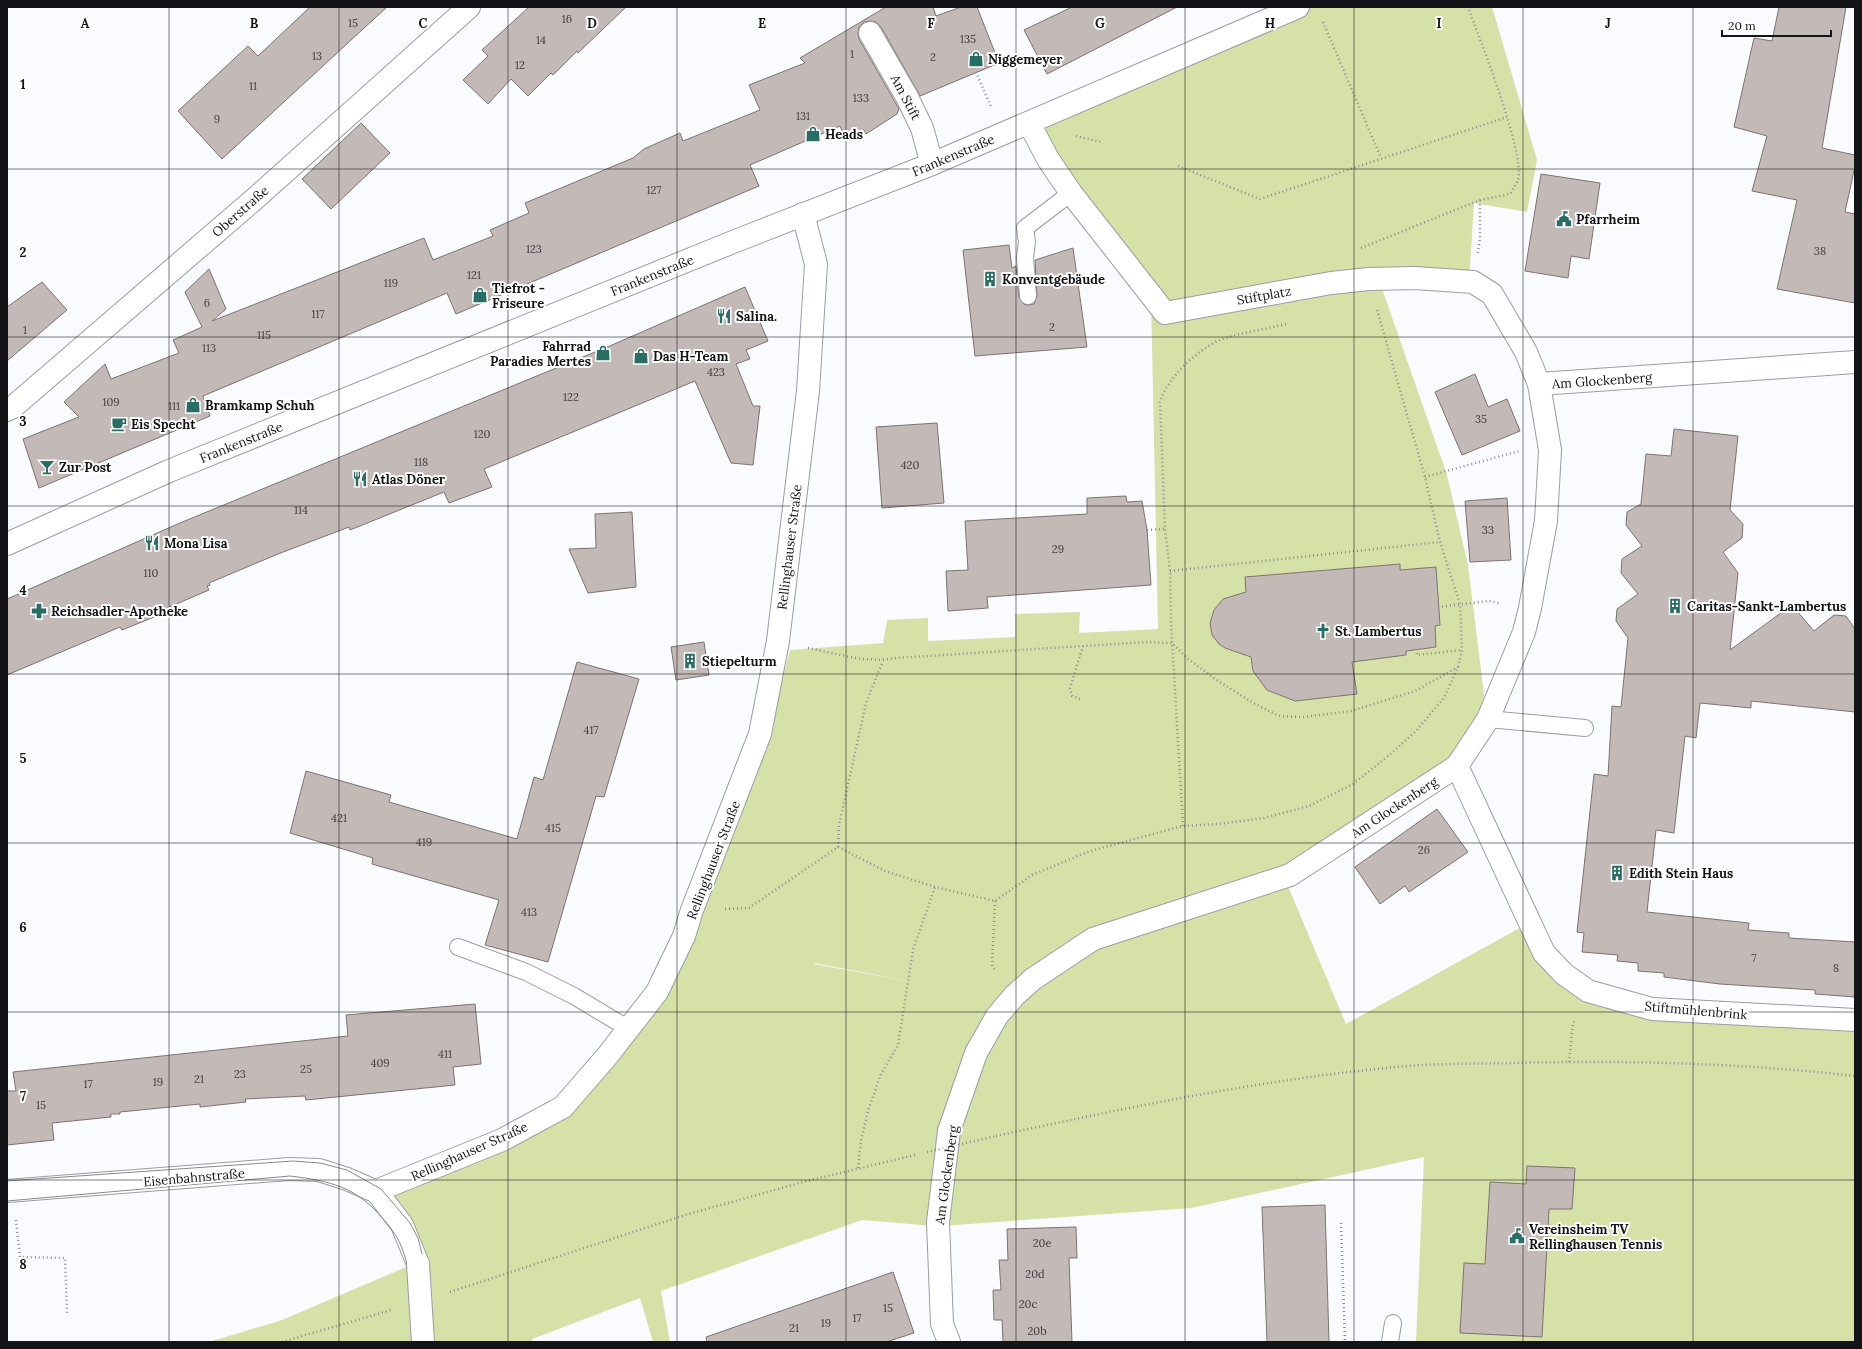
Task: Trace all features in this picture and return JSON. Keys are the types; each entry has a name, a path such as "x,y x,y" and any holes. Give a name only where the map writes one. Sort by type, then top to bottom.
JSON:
{"street":[{"name":"Oberstraße","path":"7,410 13,407 258,196 469,7"},
{"name":"Frankenstraße","path":"7,544 170,471 803,214 932,164 1298,7"},
{"name":"Am Stift","path":"870,33 907,97 922,128 932,164"},
{"name":"Stiftplatz","path":"1029,123 1048,159 1071,193 1164,313 1368,279 1415,278 1473,282 1492,294 1526,352 1539,384"},
{"name":"Rellinghauser Straße","path":"377,1192 381,1189 502,1140 563,1107 629,1029 658,992 684,936 692,910 760,734 778,641 808,391 816,264 803,214"},
{"name":"Am Glockenberg","path":"949,1342 942,1324 938,1222 949,1131 976,1053 997,1016 1033,979 1092,939 1290,875 1457,766 1488,719 1524,632 1530,608 1546,521 1550,450 1539,384 1855,362"},
{"name":"Stiftmühlenbrink","path":"1457,766 1544,953 1564,974 1588,991 1652,1009 1855,1020"},
{"name":"Eisenbahnstraße","path":"9,1190 289,1169 320,1170 347,1179 377,1192"},
{"path":"377,1192 402,1225 418,1264 423,1342"}],"lane":[{"path":"1028,296 1025,258 1027,242 1025,228 1071,193"},
{"path":"1488,719 1584,728"},
{"path":"458,947 526,972 574,996 629,1029"},
{"path":"1390,1342 1393,1323"}],"path":[{"path":"1360,248 1480,200 1510,194 1518,179 1518,160 1507,117 1468,7"},
{"path":"1323,21 1381,158"},
{"path":"976,72 979,82"},
{"path":"1178,166 1260,199 1507,117"},
{"path":"1480,200 1480,238"},
{"path":"838,847 886,870 935,886 995,901 1032,875 1090,851 1183,826 1219,824 1264,818 1309,806 1353,784 1416,731 1444,698 1458,667 1462,650 1460,604 1440,542 1425,477 1368,279"},
{"path":"1183,826 1172,643 1170,571 1165,529 1160,402 1163,392 1177,374 1198,354 1221,339 1290,324"},
{"path":"1425,477 1516,452 1550,450"},
{"path":"1147,530 1165,529"},
{"path":"1170,571 1440,542"},
{"path":"1438,607 1489,601"},
{"path":"821,650 868,660 883,661 895,658 1146,642 1172,643 1187,658 1215,679 1255,704 1279,716 1303,717 1351,711 1415,690 1458,667"},
{"path":"1080,699 1072,696 1070,688 1083,646"},
{"path":"1416,649 1417,655 1462,650"},
{"path":"838,847 839,826 866,703 883,661"},
{"path":"692,910 749,908 838,847"},
{"path":"858,1168 861,1141 868,1111 880,1074 898,1045 912,950 935,886"},
{"path":"992,966 995,901"},
{"path":"1569,1062 1573,1024 1588,991"},
{"path":"443,1294 685,1215 858,1168 996,1136 1171,1099 1293,1079 1388,1067 1569,1062 1709,1064 1791,1068 1855,1076"},
{"path":"9,1190 20,1257 65,1258 68,1313"},
{"path":"1341,1223 1345,1342"},
{"path":"282,1342 397,1308"}],"green space":[{"path":"1303,7 1492,7 1537,160 1527,212 1474,203 1469,282 1415,277 1164,313 1031,123"},
{"path":"1379,280 1447,475 1468,565 1487,719 1456,765 1289,874 1092,937 1030,977 973,1052 933,1226 862,1220 661,1291 670,1342 653,1342 640,1298 532,1339 532,1342 209,1342 282,1320 413,1264 378,1201 504,1146 616,1062 766,744 790,650 883,643 887,620 928,618 928,641 1015,637 1015,614 1080,612 1079,633 1158,629 1151,297 1164,315","holes":["814,963 929,985 814,964"]},
{"path":"1285,879 1346,1024 1525,925 1581,991 1855,1022 1855,1342 1416,1342 1424,1157 1191,1208 941,1226 952,1131 1003,1010 1094,940"}],"building":[{"path":"310,7 387,7 222,159 178,111 248,46 258,56"},
{"path":"529,7 626,7 578,53 577,51 553,75 551,73 528,96 511,79 488,104 463,80 488,56 482,50"},
{"path":"886,7 933,7 936,16 961,7 977,7 999,63 920,96 881,27 876,22 864,22 859,27 859,39 899,109 897,114 866,134 864,130 851,137 850,135 845,137 840,126 750,165 759,186 456,314 447,293 203,396 210,416 39,488 23,439 79,417 64,402 105,364 111,379 179,353 173,340 202,327 185,292 209,269 226,309 212,321 424,238 433,260 493,236 490,230 529,213 525,203 633,158 644,149 680,133 683,141 760,110 749,85 805,63 800,58"},
{"path":"1072,7 1177,7 1047,74 1024,30"},
{"path":"1779,7 1846,7 1822,148 1855,155 1855,166 1845,212 1855,214 1855,303 1777,289 1797,200 1752,191 1767,136 1734,127 1754,38 1772,41"},
{"path":"361,123 390,153 331,209 302,179"},
{"name":"Pfarrheim","path":"1541,174 1600,183 1589,259 1571,256 1568,278 1525,271"},
{"path":"1009,245 1012,268 1016,266 1019,297 1024,304 1028,305 1034,304 1037,296 1035,260 1073,248 1087,347 975,356 963,250"},
{"path":"42,282 67,310 7,361 7,307"},
{"path":"745,287 768,341 746,350 750,359 736,364 753,406 760,406 753,465 731,463 695,381 484,469 492,487 449,503 444,492 350,530 349,527 278,554 209,583 210,585 207,586 209,590 158,612 159,615 122,630 120,627 7,675 7,599 180,523 612,345"},
{"path":"1475,374 1488,407 1507,399 1520,431 1462,455 1435,392"},
{"path":"937,423 944,503 882,508 876,427"},
{"path":"1674,429 1738,436 1730,510 1743,524 1742,538 1723,552 1738,573 1730,650 1785,610 1797,611 1814,631 1834,615 1846,616 1855,629 1855,712 1751,701 1751,708 1700,703 1696,738 1685,736 1674,833 1656,830 1647,912 1749,923 1748,930 1789,933 1789,938 1855,942 1855,997 1815,994 1815,990 1720,984 1664,977 1664,973 1638,971 1638,963 1617,961 1618,955 1582,952 1584,933 1577,932 1594,774 1608,776 1612,706 1621,707 1628,638 1616,621 1617,609 1638,594 1621,573 1622,559 1642,546 1626,525 1627,512 1641,504 1646,454 1671,456"},
{"path":"1126,496 1127,502 1142,501 1147,530 1151,585 987,597 988,608 948,611 946,571 968,570 965,521 1087,514 1087,498"},
{"path":"1507,498 1511,560 1470,562 1465,501"},
{"path":"632,512 636,587 588,593 569,549 596,548 595,514"},
{"name":"St. Lambertus","path":"1400,564 1400,570 1436,567 1440,625 1435,626 1436,647 1406,651 1406,655 1352,662 1357,694 1295,701 1267,690 1253,671 1251,657 1225,648 1219,644 1212,635 1210,623 1214,610 1223,599 1246,592 1245,577"},
{"name":"Stiepelturm","path":"704,642 709,675 676,680 671,647"},
{"path":"577,662 639,679 604,797 596,796 548,962 485,945 499,900 372,864 373,858 290,833 306,771 391,795 389,802 517,839 534,777 543,780"},
{"path":"1437,809 1468,852 1409,892 1405,886 1380,904 1355,867"},
{"path":"475,1004 481,1064 453,1067 455,1085 306,1100 305,1096 245,1099 246,1102 200,1107 200,1104 120,1112 120,1114 111,1114 111,1117 52,1123 54,1140 7,1145 7,1091 16,1091 13,1072 348,1036 346,1015"},
{"path":"1527,1166 1575,1168 1572,1209 1549,1209 1542,1337 1460,1333 1464,1263 1485,1264 1490,1182 1526,1184"},
{"path":"1325,1205 1329,1342 1267,1342 1262,1207"},
{"path":"1076,1227 1077,1258 1069,1258 1072,1342 1003,1342 1002,1320 994,1320 993,1290 1001,1290 999,1260 1008,1260 1007,1229"},
{"path":"893,1272 914,1333 886,1342 707,1342 706,1337"}],"tram line":[{"path":"7,1181 293,1161 320,1163 347,1170 381,1189 410,1223 418,1238 424,1262 429,1342"},
{"path":"7,1201 290,1176 331,1183 364,1200 387,1223 395,1234 403,1251 408,1271 411,1295 413,1342"}],"place":[{"name":"Niggemeyer","path":"976,59"},
{"name":"Heads","path":"813,134"},
{"name":"Pfarrheim","path":"1564,219"},
{"name":"Konventgebäude","path":"990,279"},
{"name":"Tiefrot - Friseure","path":"480,295"},
{"name":"Salina.","path":"724,316"},
{"name":"Fahrrad Paradies Mertes","path":"603,353"},
{"name":"Das H-Team","path":"641,356"},
{"name":"Bramkamp Schuh","path":"193,405"},
{"name":"Eis Specht","path":"119,424"},
{"name":"Zur Post","path":"47,467"},
{"name":"Atlas Döner","path":"360,479"},
{"name":"Mona Lisa","path":"152,543"},
{"name":"Caritas-Sankt-Lambertus","path":"1675,606"},
{"name":"Reichsadler-Apotheke","path":"39,611"},
{"name":"St. Lambertus","path":"1323,631"},
{"name":"Stiepelturm","path":"690,661"},
{"name":"Edith Stein Haus","path":"1617,873"},
{"name":"Vereinsheim TV Rellinghausen Tennis","path":"1517,1236"}]}
